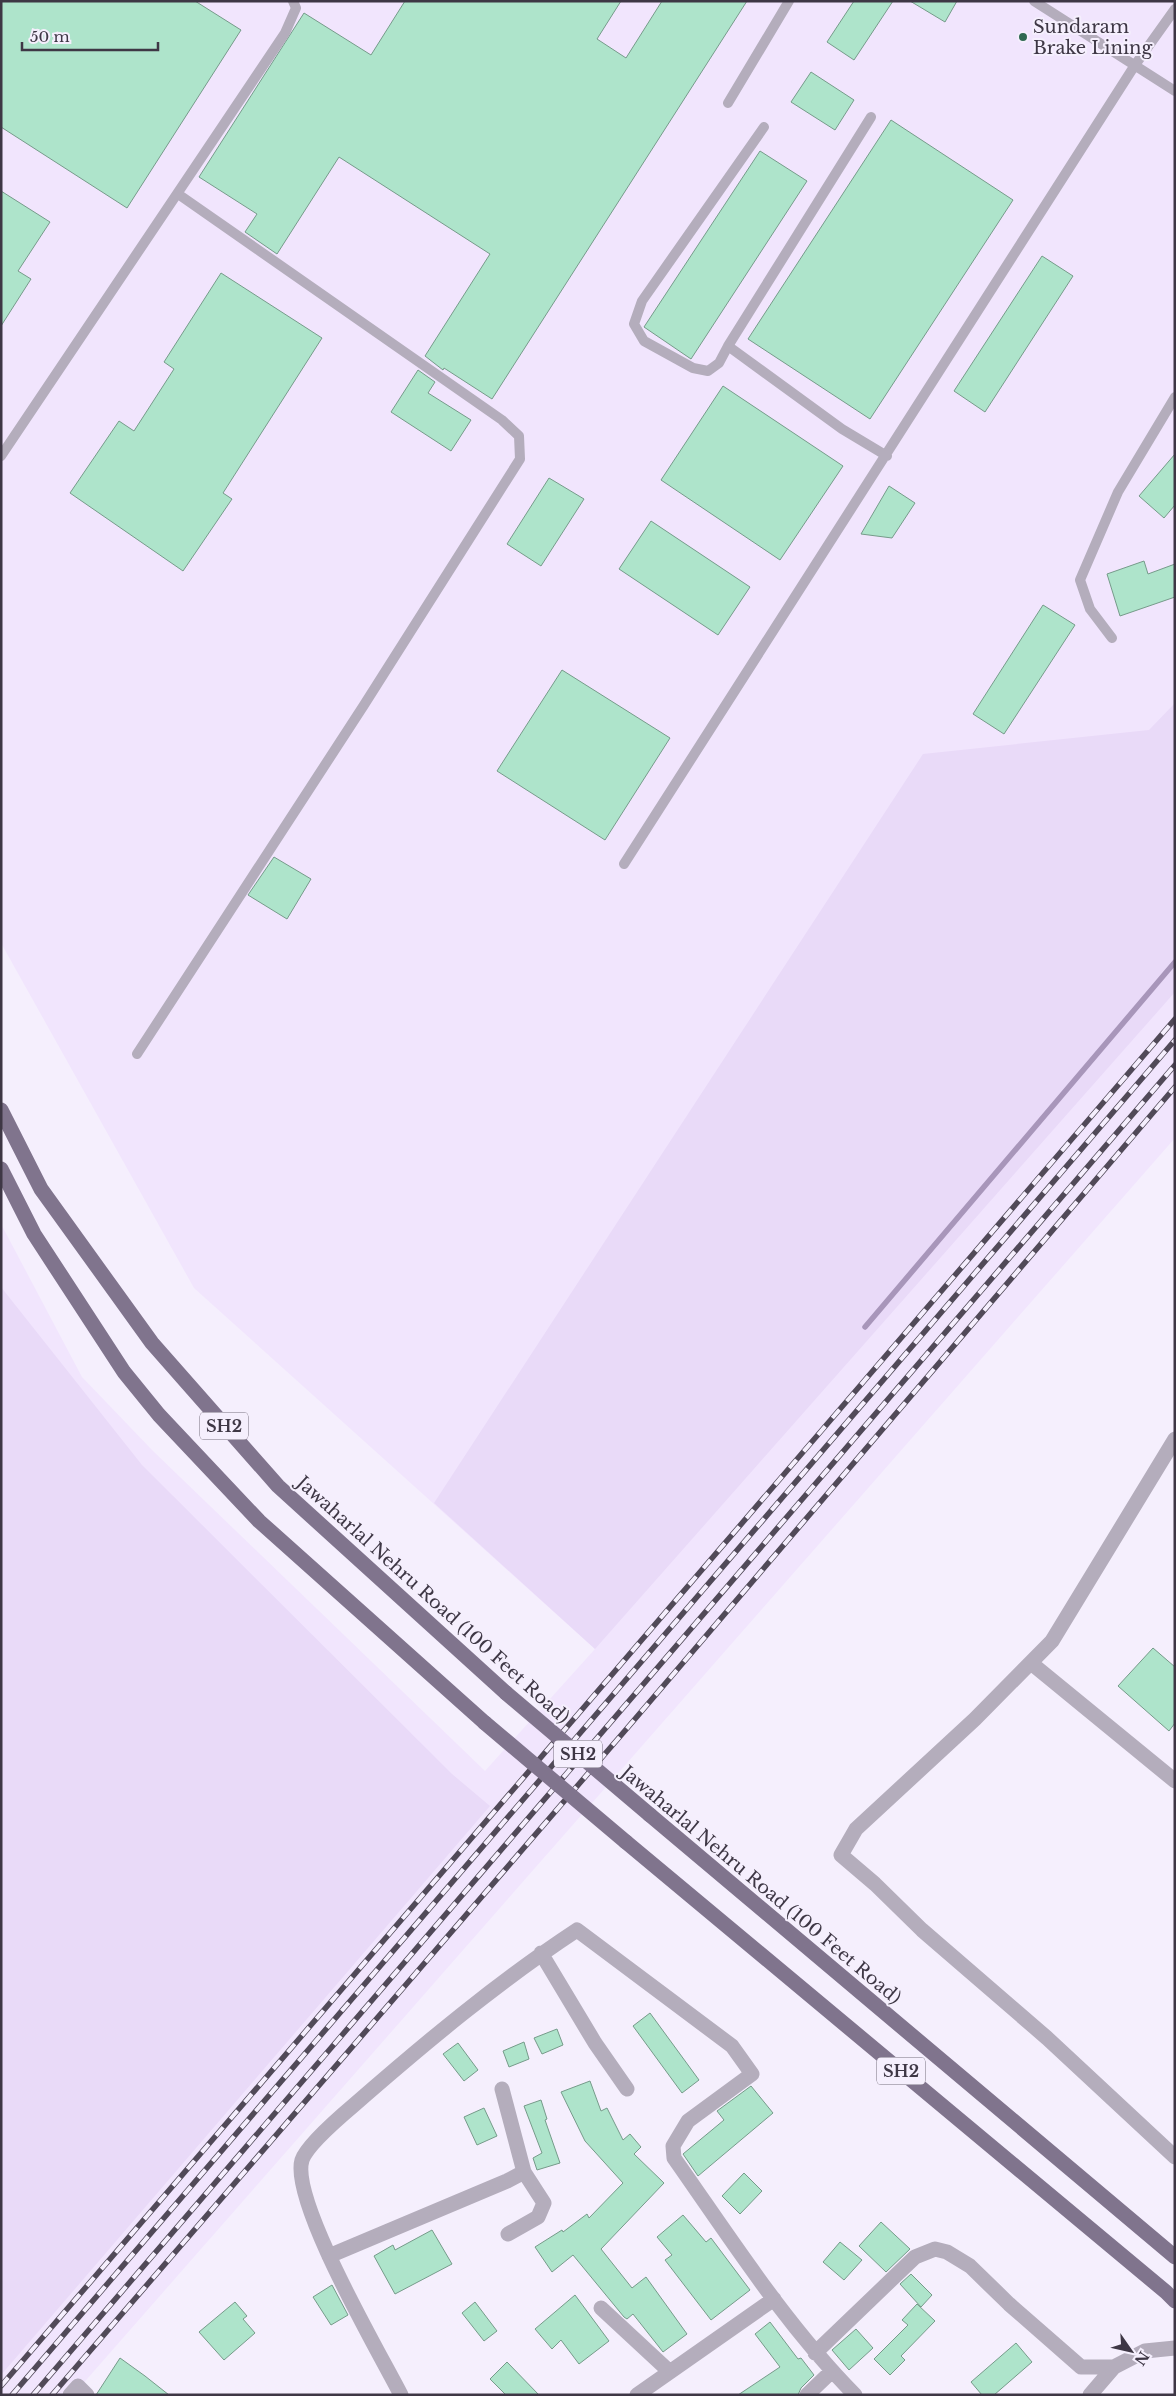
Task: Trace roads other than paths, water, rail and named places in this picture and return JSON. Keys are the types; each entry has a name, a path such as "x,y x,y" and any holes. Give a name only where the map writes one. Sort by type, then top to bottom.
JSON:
{"main road":[{"name":"Jawaharlal Nehru Road (100 Feet Road)","path":"1,1110 41,1189 152,1343 278,1486 506,1693 1175,2257"},
{"name":"SH2","path":"1,1169 34,1234 124,1372 159,1415 259,1521 485,1723 1175,2301"}],"street":[{"path":"1175,1439 1052,1641 975,1719 856,1829 841,1855 875,1884 922,1930 1047,2038 1175,2157"},
{"path":"1031,1663 1175,1780"},
{"path":"400,2395 328,2256 302,2186 302,2160 312,2145 334,2123 402,2063 541,1953 577,1930 732,2046 752,2074 688,2121 673,2146 674,2158 774,2299 815,2352 855,2395"},
{"path":"541,1953 595,2043 627,2089"},
{"path":"502,2089 524,2172 544,2203 538,2217 508,2234"},
{"path":"328,2256 507,2181 524,2172"},
{"path":"815,2352 915,2257 935,2249 947,2252 970,2266 1009,2304 1081,2367 1114,2367"},
{"path":"637,2395 774,2299"},
{"path":"601,2308 670,2372"},
{"path":"1090,2395 1114,2367 1145,2351 1175,2348"},
{"path":"807,2395 832,2371"}],"lane":[{"path":"1,456 285,34 296,8 293,1"},
{"path":"728,103 789,1"},
{"path":"1034,1 1175,91"},
{"path":"624,864 1135,65 1175,9"},
{"path":"764,127 642,300 634,324 644,340 693,368 708,371 719,362 871,117"},
{"path":"137,1054 520,459 519,436 502,420 178,194"},
{"path":"728,346 842,429 886,456"},
{"path":"1112,638 1090,609 1080,580 1118,492 1175,397"}],"waterway":[{"path":"865,1327 1175,962"}],"railway":[{"path":"1,2386 1175,1019"},
{"path":"12,2395 1175,1040"},
{"path":"33,2395 1175,1065"},
{"path":"52,2395 629,1726 1175,1087"}],"place":[{"name":"Sundaram Brake Lining","path":"1023,37"}]}
